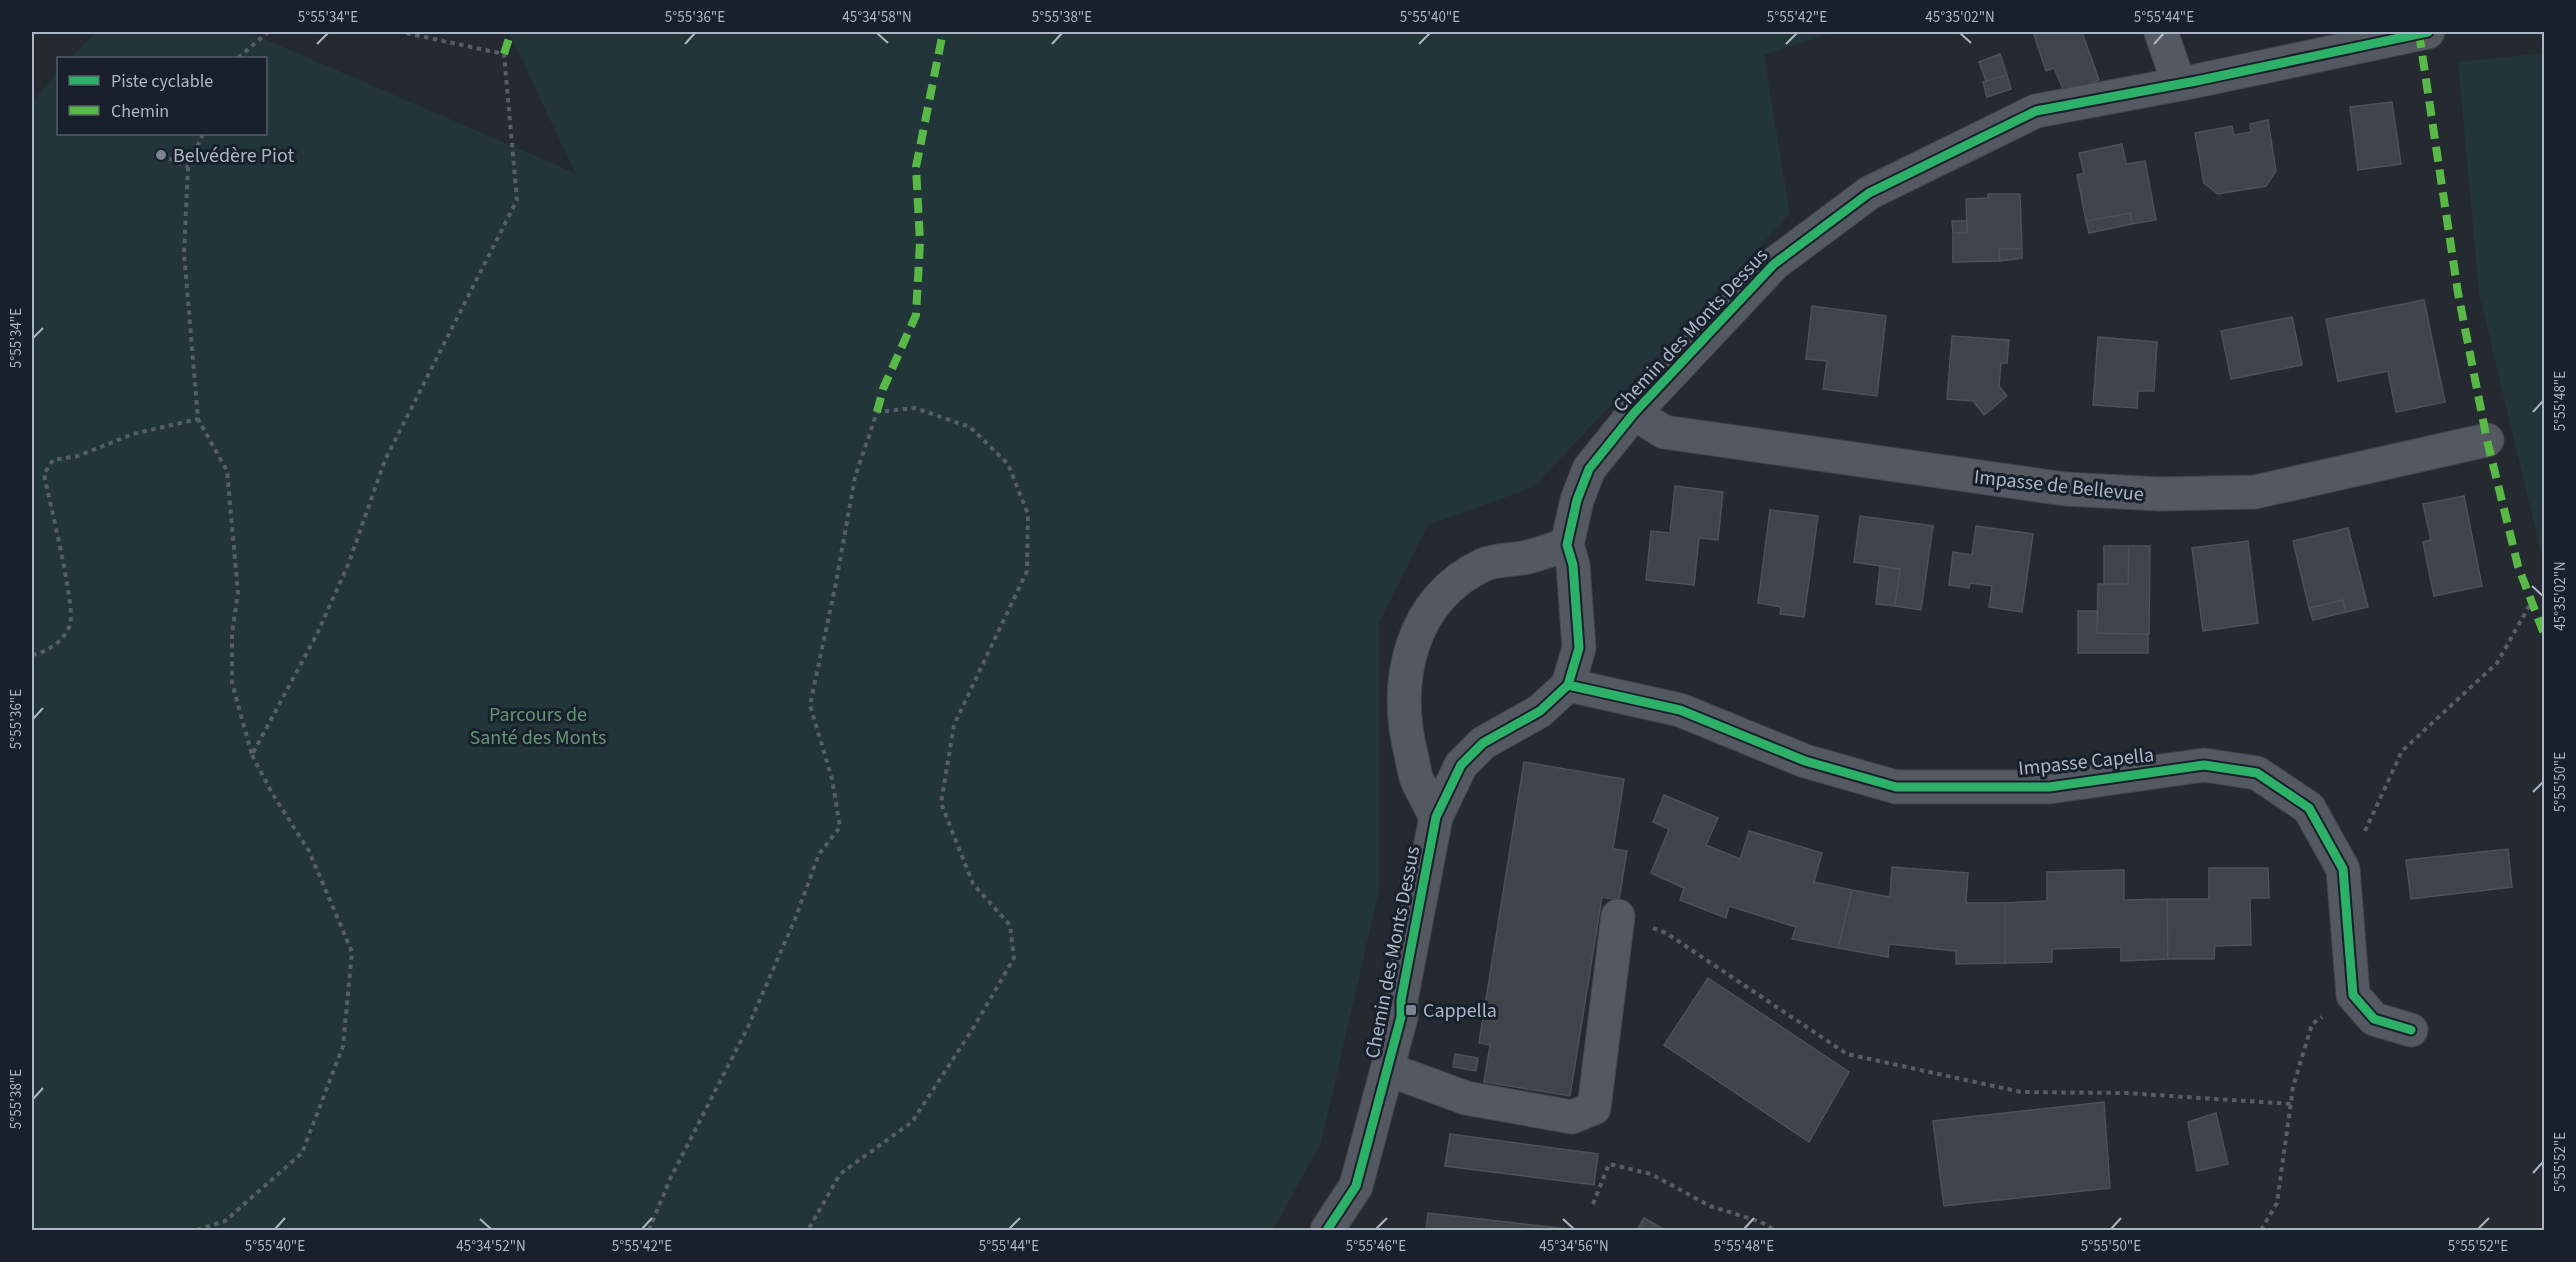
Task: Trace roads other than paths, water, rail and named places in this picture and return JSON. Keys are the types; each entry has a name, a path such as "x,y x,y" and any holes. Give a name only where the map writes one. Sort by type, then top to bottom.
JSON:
{"street":[{"path":"2161,32 2187,83"},
{"name":"Chemin des Monts Dessus","path":"1567,545 1577,500 1589,469 1634,413 1774,264 1869,193 2036,111 2187,83 2428,32"},
{"name":"Impasse de Bellevue","path":"1634,413 1664,432 2065,489 2159,494 2255,492 2487,440"},
{"path":"1436,817 1417,779 1404,726 1404,690 1408,658 1418,633 1436,602 1457,580 1485,564 1525,557 1567,545 1573,565 1579,648 1568,685"},
{"name":"Chemin des Monts Dessus","path":"1327,1230 1356,1186 1401,1017 1401,1000 1436,817 1461,765 1483,743 1540,711 1568,685"},
{"name":"Impasse Capella","path":"1568,685 1680,710 1805,761 1896,787 2049,787 2204,765 2257,773 2309,808 2343,869 2353,995 2374,1019 2411,1030"},
{"path":"1387,1069 1478,1100 1572,1117 1594,1108 1618,916"}],"place":[{"name":"Belvédère Piot","path":"161,155"},
{"name":"Cappella","path":"1411,1010"}],"park label":[{"name":"Parcours de Santé des Monts","path":"538,726"}]}
